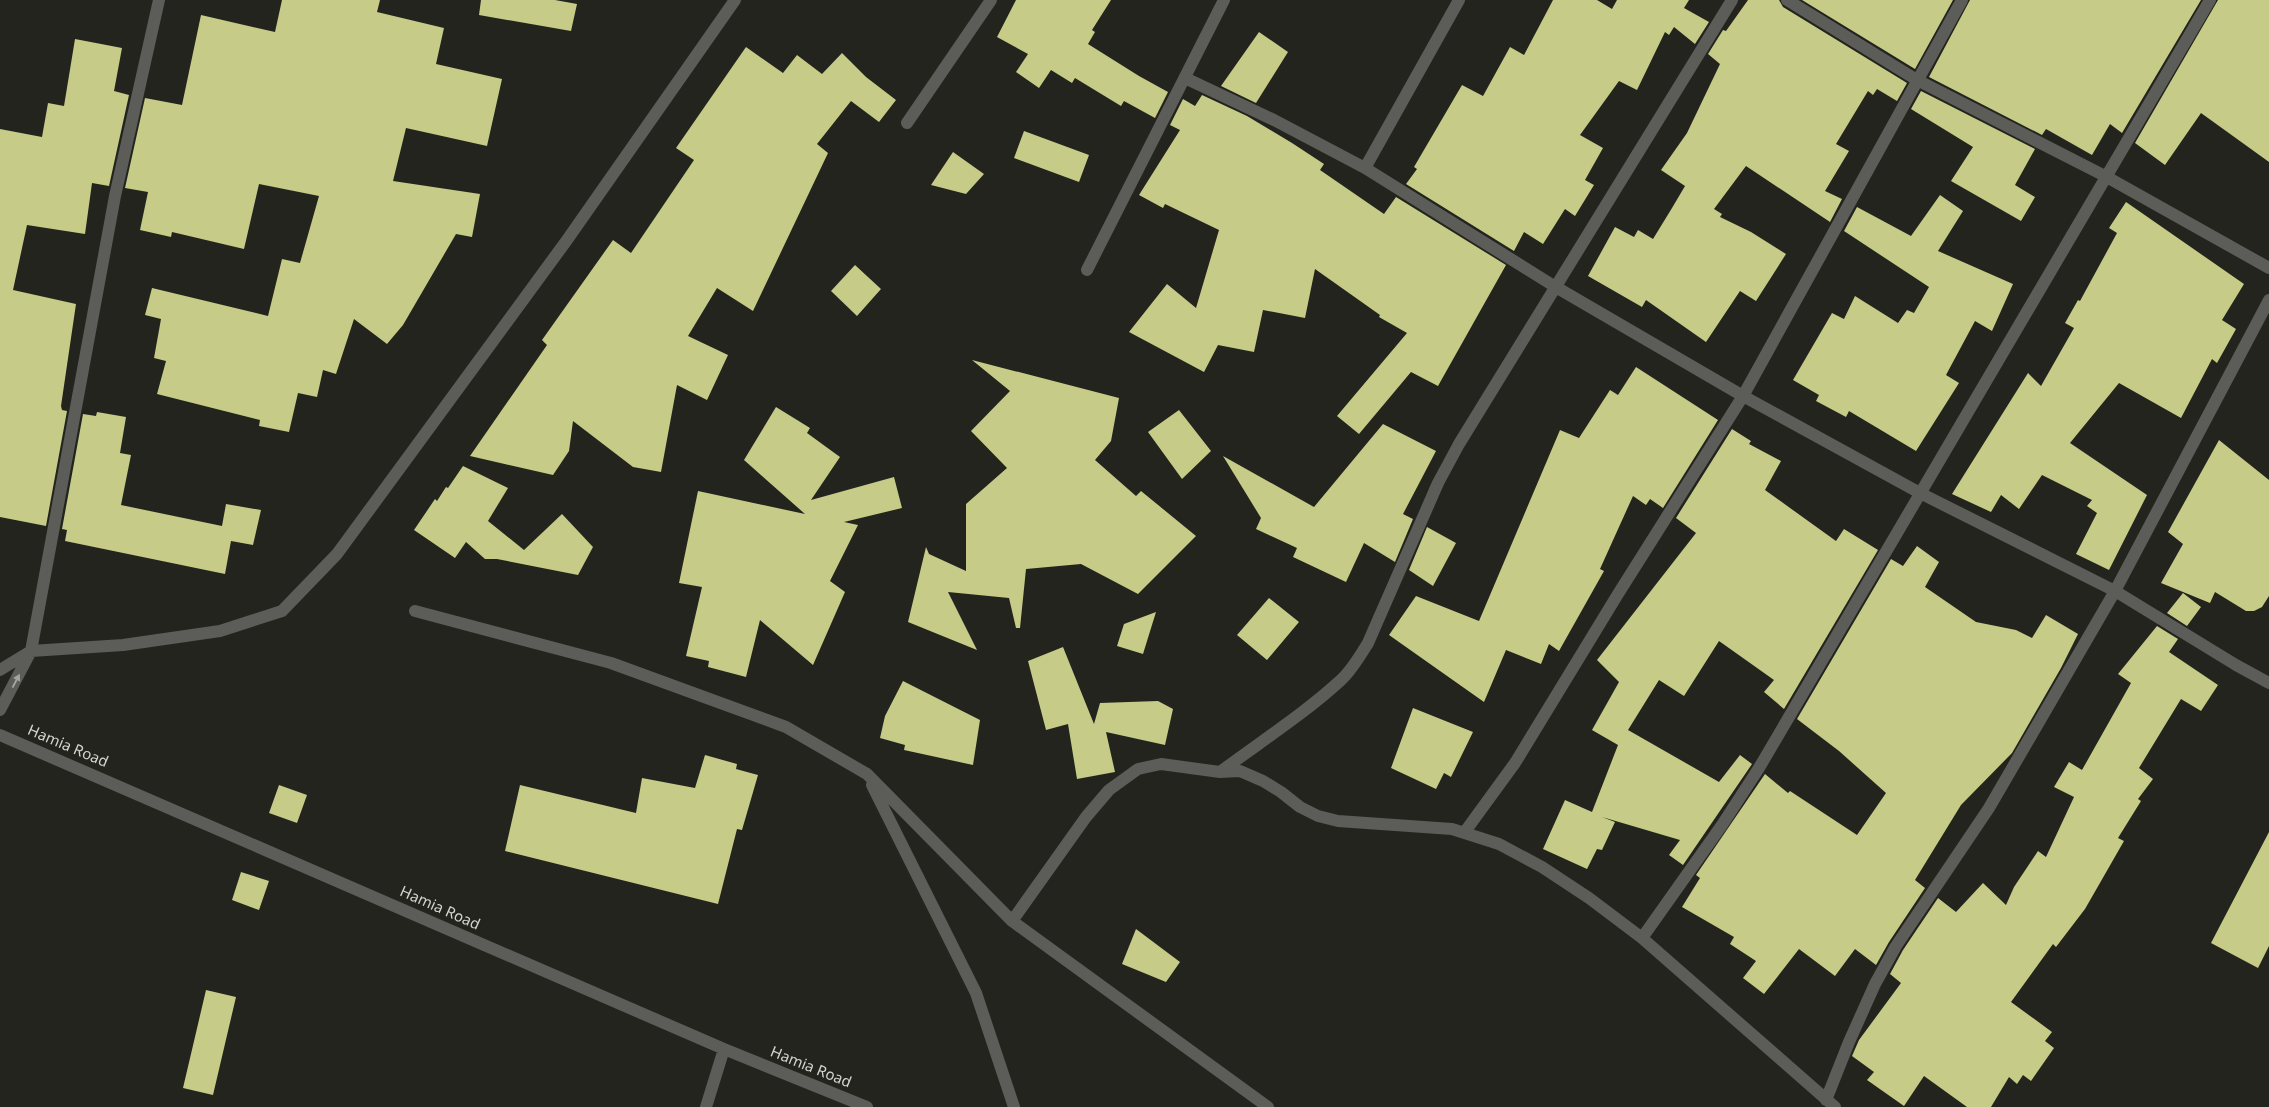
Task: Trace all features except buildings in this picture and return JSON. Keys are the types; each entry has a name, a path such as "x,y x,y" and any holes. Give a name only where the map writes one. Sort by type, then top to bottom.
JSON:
{"street":[{"path":"0,710 31,651 115,196 159,0"},
{"path":"0,670 31,651 123,645 220,631 282,611 338,554 567,240 735,0"},
{"path":"907,124 991,0"},
{"path":"1087,270 1224,0"},
{"path":"1365,168 1459,0"},
{"path":"1220,772 1315,701 1341,680 1354,666 1368,643 1438,483 1459,444 1554,286 1732,0"},
{"path":"1787,0 1916,80 2105,176 2269,268"},
{"path":"1464,833 1515,763 1742,396 1962,0"},
{"path":"1642,938 1754,775 2210,0"},
{"path":"1186,78 1274,120 1365,168 1554,286 1742,396 1920,493 2115,591 2269,683"},
{"path":"1012,921 1092,810 1109,790 1138,769 1161,764 1220,772 1240,771 1254,776 1281,792 1300,807 1318,816 1338,821 1452,829 1499,844 1542,867 1589,898 1642,938 1831,1103 1849,1042 1875,984 1896,946 1989,808 2115,591 2269,300"},
{"path":"414,612 629,670 786,726 867,774 1012,921 1268,1107"},
{"name":"Hamia Road","path":"0,735 724,1050 868,1107"},
{"path":"867,774 976,994 1014,1107"},
{"path":"706,1107 724,1050"}]}
